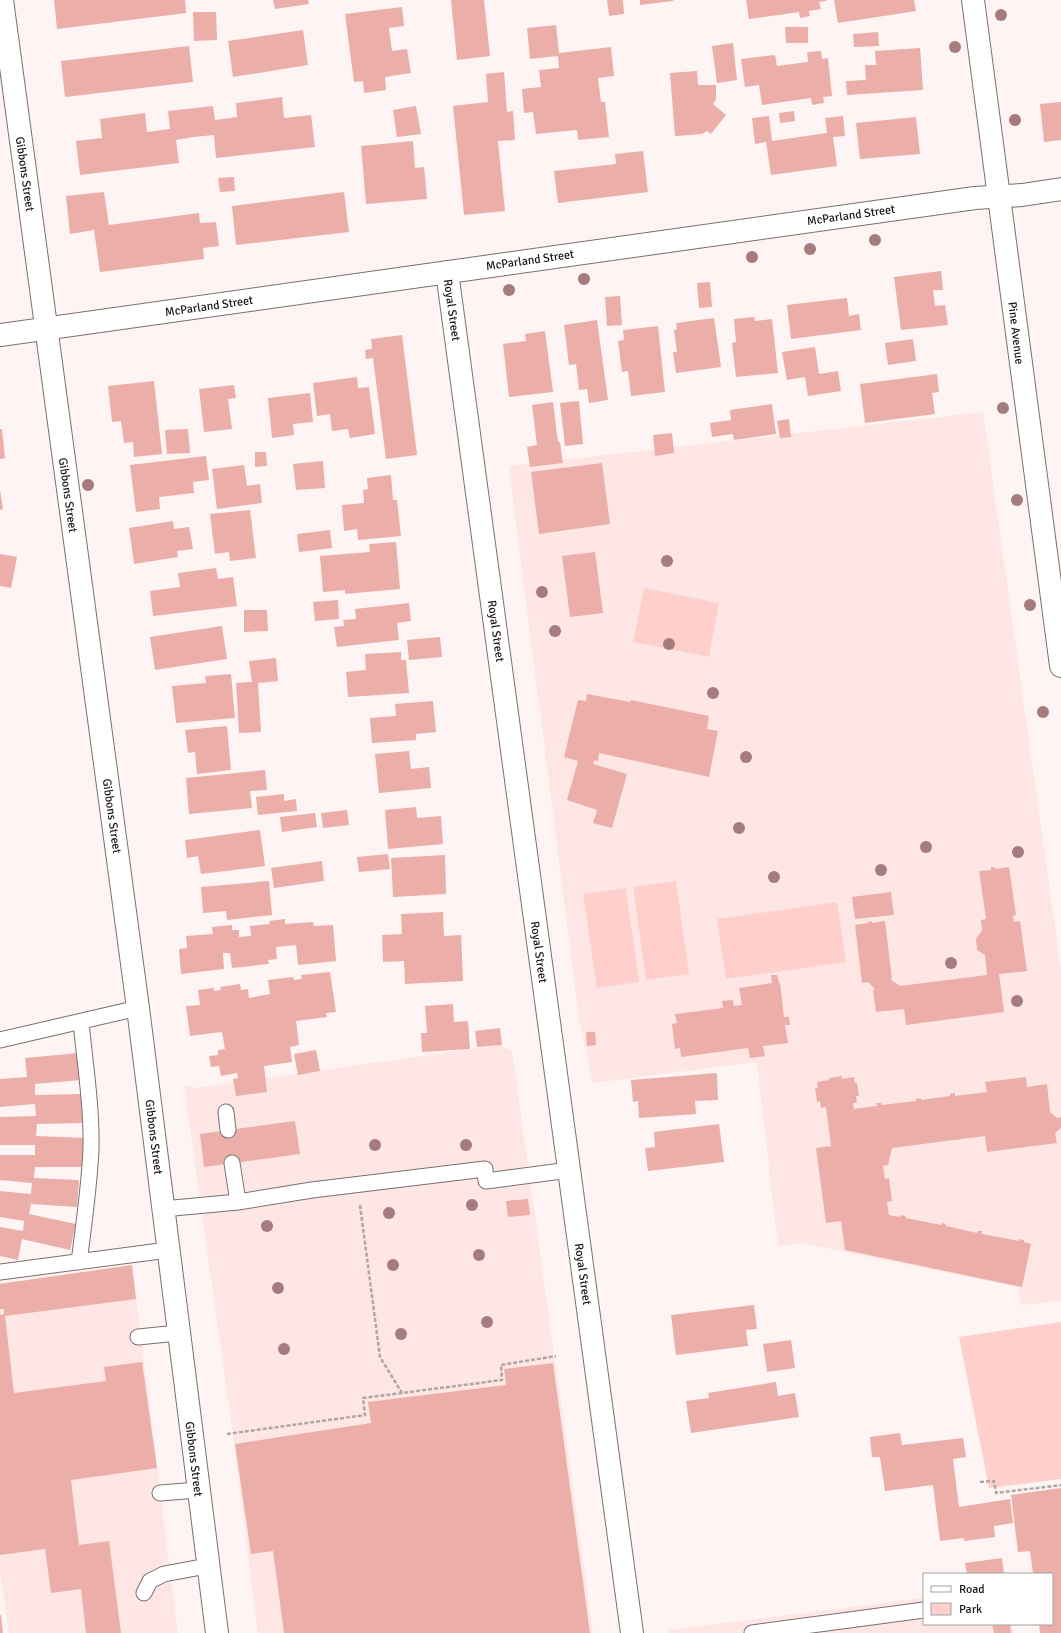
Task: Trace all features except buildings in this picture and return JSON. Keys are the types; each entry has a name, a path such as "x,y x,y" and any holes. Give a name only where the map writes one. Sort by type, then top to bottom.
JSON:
{"street":[{"name":"Gibbons Street","path":"2,0 138,1008 217,1633"},
{"name":"Pine Avenue","path":"972,0 1061,666"},
{"name":"McParland Street","path":"0,335 970,198 1022,195 1061,190"},
{"name":"Royal Street","path":"447,272 632,1633"}],"lane":[{"path":"0,1040 138,1008"},
{"path":"79,1262 88,1195 91,1149 90,1117 81,1022"},
{"path":"226,1112 228,1130"},
{"path":"232,1163 238,1202"},
{"path":"163,1209 238,1202 485,1169 486,1181 569,1170"},
{"path":"0,1272 168,1250"},
{"path":"138,1337 178,1333"},
{"path":"160,1493 198,1490"},
{"path":"144,1592 150,1582 164,1574 208,1566"},
{"path":"752,1633 923,1610"}],"path":[{"path":"358,1185 380,1357 402,1393"},
{"path":"227,1434 365,1415 363,1398 502,1380 500,1365 556,1356"},
{"path":"980,1482 994,1481 996,1493 1061,1485"}],"shaded area":[{"path":"983,412 1061,969 1061,1301 1021,1305 1018,1287 801,1243 778,1246 757,1062 593,1083 579,1021 509,466"},
{"path":"501,1045 512,1051 593,1633 258,1633 232,1428 184,1085 196,1088"},
{"path":"132,1265 178,1633 9,1633 0,1570 0,1283"},
{"path":"923,1598 923,1625 1012,1625 1014,1633 669,1633 669,1630"}],"green space":[{"path":"644,588 719,603 709,657 633,642"},
{"path":"676,881 689,974 646,980 633,887"},
{"path":"626,888 639,982 597,988 583,894"},
{"path":"837,902 846,962 726,979 717,919"},
{"path":"1061,1322 1061,1479 989,1488 959,1337"}]}
